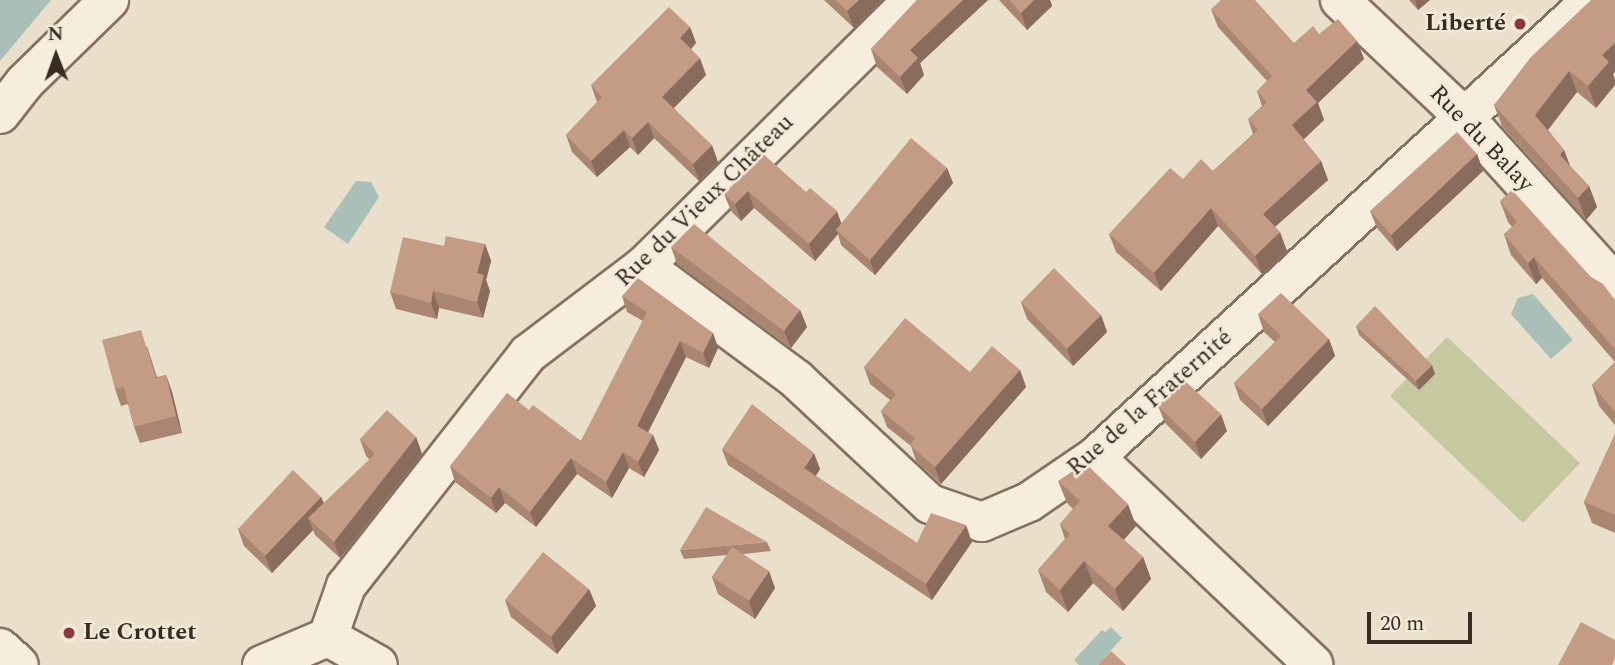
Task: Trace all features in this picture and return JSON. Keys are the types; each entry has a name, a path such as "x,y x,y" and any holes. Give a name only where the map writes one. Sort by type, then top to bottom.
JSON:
{"street":[{"path":"0,114 24,83 109,0"},
{"name":"Rue du Vieux Château","path":"328,637 346,586 528,354 644,266 913,0"},
{"name":"Rue du Balay","path":"1340,0 1465,118 1615,284"},
{"name":"Rue de la Fraternité","path":"644,266 796,379 930,504 982,522 1029,502 1095,457 1592,0"},
{"path":"1095,457 1313,664"},
{"path":"262,665 328,637 378,665"},
{"path":"0,648 19,665"}],"green space":[{"path":"1447,337 1580,463 1523,523 1390,396"}],"water":[{"path":"0,0 51,0 0,61"},
{"path":"356,181 371,182 379,197 348,244 324,227"},
{"path":"1533,294 1573,340 1551,359 1511,314 1518,298"},
{"path":"1111,627 1122,638 1098,665 1079,665 1074,660 1102,630 1105,632"}],"building":[{"path":"836,0 859,0 847,11"},
{"path":"917,0 963,0 910,50 918,58 900,77 871,49"},
{"path":"1009,0 1034,0 1021,13"},
{"path":"1221,0 1255,0 1294,43 1313,26 1319,34 1338,19 1357,41 1306,90 1317,102 1292,125 1321,161 1263,214 1280,232 1255,256 1211,208 1154,273 1109,234 1170,168 1183,179 1201,159 1213,171 1258,130 1248,119 1267,102 1257,91 1272,76 1211,9"},
{"path":"1591,0 1615,0 1615,43 1602,55 1609,62 1588,86 1569,71 1535,115 1564,150 1560,155 1589,186 1578,198 1494,105 1531,57"},
{"path":"669,7 690,27 680,38 700,58 662,97 712,145 693,164 648,122 632,138 624,130 591,161 566,135 602,97 591,85"},
{"path":"1457,132 1477,154 1391,235 1370,211"},
{"path":"911,138 947,168 870,260 836,230"},
{"path":"764,155 806,192 810,188 837,211 809,244 748,191 735,204 724,194"},
{"path":"1512,190 1591,277 1603,284 1615,300 1615,349 1534,257 1528,263 1504,234 1517,222 1500,201"},
{"path":"694,224 800,310 784,331 671,247"},
{"path":"446,236 485,244 477,273 484,275 477,302 433,291 431,303 390,292 403,237 444,246"},
{"path":"1054,268 1101,315 1067,349 1021,302"},
{"path":"638,278 713,333 703,353 680,341 637,426 653,435 638,462 623,452 606,482 571,458 530,512 499,487 491,498 450,466 507,393 529,410 533,405 581,441 647,312 622,296"},
{"path":"1281,293 1329,339 1262,409 1234,383 1281,336 1258,314"},
{"path":"1375,306 1432,365 1416,381 1356,326"},
{"path":"905,318 970,372 992,346 1020,370 935,467 910,445 915,438 881,411 896,394 864,367"},
{"path":"141,330 156,378 166,375 176,416 134,427 124,387 115,389 102,340"},
{"path":"1615,362 1615,412 1592,385"},
{"path":"1185,381 1221,414 1195,442 1158,406"},
{"path":"752,404 814,453 804,468 917,543 931,513 966,525 926,584 722,449"},
{"path":"387,410 416,437 334,542 308,518 375,454 360,439"},
{"path":"1615,434 1615,515 1584,502"},
{"path":"1085,463 1128,504 1108,526 1143,557 1115,589 1084,561 1060,590 1038,570 1070,534 1060,524 1080,501 1058,481"},
{"path":"293,470 321,497 265,556 238,529"},
{"path":"706,507 767,542 680,550"},
{"path":"732,547 769,571 749,601 712,577"},
{"path":"543,552 589,589 551,637 505,600"},
{"path":"1581,622 1615,640 1615,658 1612,665 1558,665"},
{"path":"1111,651 1126,665 1098,665"}],"place":[{"name":"Liberté","path":"1520,24"},
{"name":"Le Crottet","path":"69,633"}]}
